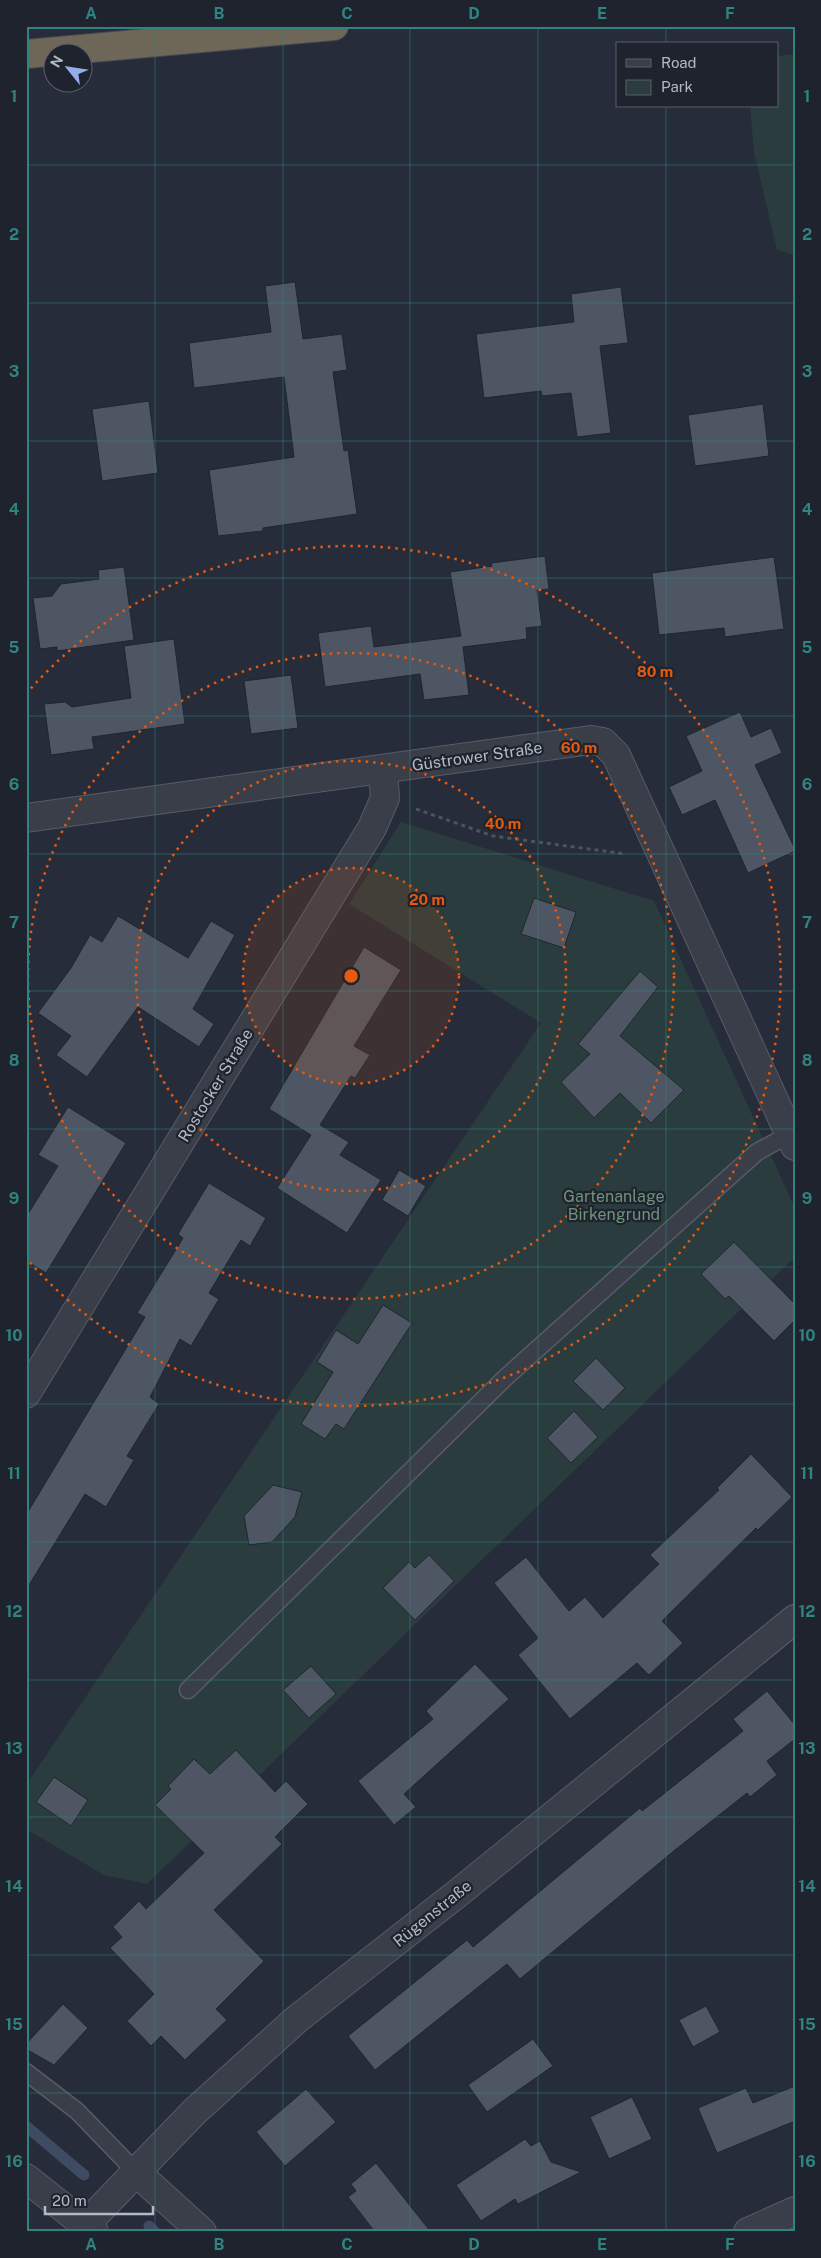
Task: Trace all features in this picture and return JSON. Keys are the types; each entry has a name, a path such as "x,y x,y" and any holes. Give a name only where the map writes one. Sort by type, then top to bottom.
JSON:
{"highway":[{"path":"26,54 334,26"}],"street":[{"name":"Güstrower Straße","path":"26,818 591,740 603,742 616,755 792,1140"},
{"name":"Rostocker Straße","path":"26,1394 372,828 385,798 382,770"},
{"name":"Rügenstraße","path":"90,2228 136,2172 196,2111 297,2019 458,1893 795,1619"},
{"path":"136,2172 202,2232"},
{"path":"26,2178 90,2228"},
{"path":"748,2232 795,2211"}],"lane":[{"path":"188,1690 505,1378 757,1152 792,1140"},
{"path":"26,2072 77,2111 136,2172"}],"path":[{"path":"385,798 493,836 624,855 658,847"}],"green space":[{"path":"795,54 795,255 777,250 754,152 750,108 778,108 778,56"},
{"name":"Gartenanlage Birkengrund","path":"401,822 654,901 795,1208 795,1257 147,1884 104,1875 26,1829 26,1785 541,1023 349,904"}],"building":[{"path":"295,282 303,339 342,334 347,370 333,372 344,451 348,450 357,514 263,528 263,531 218,536 209,470 294,457 284,377 194,388 189,343 271,332 265,286"},
{"path":"621,287 628,343 600,346 611,433 577,437 571,393 542,396 541,391 484,398 476,334 574,322 571,294"},
{"path":"149,401 158,473 102,481 92,409"},
{"path":"763,404 769,456 695,466 688,415"},
{"path":"545,556 549,589 537,590 542,626 526,628 527,639 463,647 469,695 424,700 420,674 325,687 318,633 371,626 374,647 461,636 450,572 492,566 491,563"},
{"path":"774,557 784,629 725,637 724,628 659,635 652,573"},
{"path":"124,567 134,640 57,651 57,647 40,649 33,598 52,596 61,584 99,579 98,570"},
{"path":"174,639 185,724 92,737 94,749 51,755 44,704 65,702 72,707 131,698 124,646"},
{"path":"291,675 298,728 251,734 244,681"},
{"path":"740,712 751,737 771,728 782,753 755,765 795,849 795,851 748,873 715,800 682,815 669,787 702,771 686,736"},
{"path":"534,898 576,912 564,948 521,934"},
{"path":"118,916 188,958 211,921 235,935 193,1009 214,1024 199,1047 138,1007 87,1077 56,1055 71,1036 38,1013 71,968 90,935 102,942"},
{"path":"364,947 401,970 354,1046 370,1055 355,1078 351,1076 320,1125 349,1142 340,1155 381,1180 347,1233 277,1188 311,1135 269,1109"},
{"path":"640,971 658,987 620,1036 684,1090 651,1123 620,1093 594,1118 561,1082 590,1054 578,1044"},
{"path":"68,1107 126,1143 46,1273 26,1261 26,1217 58,1166 38,1155"},
{"path":"399,1170 426,1186 408,1216 382,1200"},
{"path":"209,1183 266,1218 250,1246 241,1240 209,1293 219,1299 191,1346 180,1339 150,1397 159,1404 127,1456 134,1460 106,1507 85,1494 26,1590 26,1515 145,1317 137,1313 183,1238 178,1234"},
{"path":"734,1242 795,1304 795,1320 774,1341 729,1296 725,1299 701,1274"},
{"path":"383,1305 412,1323 344,1429 336,1424 325,1439 301,1424 333,1372 317,1362 336,1330 358,1344"},
{"path":"596,1358 625,1388 603,1410 573,1381"},
{"path":"574,1411 598,1437 571,1463 547,1438"},
{"path":"751,1454 792,1497 758,1530 756,1528 662,1621 683,1643 649,1675 637,1663 570,1719 518,1655 538,1638 494,1583 526,1557 569,1611 585,1597 603,1618 659,1564 650,1555 719,1490 717,1488"},
{"path":"273,1485 302,1492 295,1517 272,1542 249,1545 244,1516"},
{"path":"429,1555 454,1581 415,1620 383,1588 409,1562 415,1568"},
{"path":"475,1664 509,1699 404,1794 416,1807 394,1825 358,1781 433,1719 426,1711"},
{"path":"311,1666 336,1694 309,1718 283,1690"},
{"path":"767,1691 795,1725 795,1739 767,1761 777,1775 750,1797 747,1793 675,1850 520,1979 507,1964 375,2070 348,2036 467,1940 473,1947 640,1808 642,1811 743,1731 733,1719"},
{"path":"236,1750 275,1792 286,1781 308,1804 275,1837 282,1844 214,1910 264,1961 216,2009 227,2020 185,2060 161,2036 151,2046 127,2021 154,1994 110,1948 122,1937 113,1927 139,1901 146,1909 204,1853 155,1805 171,1789 168,1786 194,1759 210,1774"},
{"path":"54,1777 88,1800 71,1826 36,1802"},
{"path":"63,2004 88,2028 54,2065 26,2049 26,2044"},
{"path":"706,2006 720,2032 693,2047 679,2020"},
{"path":"533,2039 553,2066 487,2112 468,2085"},
{"path":"795,2086 795,2121 717,2153 698,2108 746,2088 753,2103"},
{"path":"306,2089 336,2122 285,2166 256,2132"},
{"path":"632,2097 652,2139 609,2159 590,2117"},
{"path":"525,2139 531,2146 540,2141 551,2162 581,2172 518,2204 515,2199 481,2221 456,2185"},
{"path":"376,2163 431,2232 375,2232 348,2197 356,2191 351,2184"}],"waterway":[{"path":"26,2126 84,2175"},
{"path":"149,2226 155,2232"}]}
